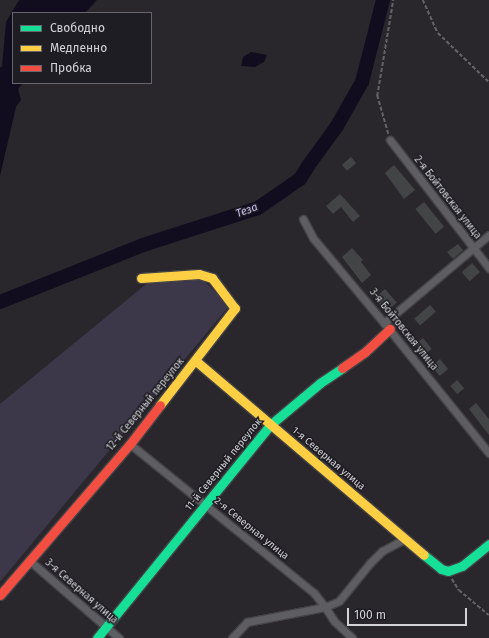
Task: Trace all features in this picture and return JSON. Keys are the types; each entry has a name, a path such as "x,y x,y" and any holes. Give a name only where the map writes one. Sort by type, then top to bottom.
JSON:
{"street":[{"name":"2-я Бойтовская улица","path":"390,140 489,268"},
{"name":"3-я Бойтовская улица","path":"303,219 313,238 387,326 489,453"},
{"name":"11-й Северный переулок","path":"97,638 270,425 320,383 365,352 387,326 489,235"},
{"name":"12-й Северный переулок","path":"0,595 130,444 196,361 235,308 212,278 200,274 141,278"},
{"name":"1-я Северная улица","path":"196,361 441,569 448,570"},
{"name":"2-я Северная улица","path":"130,444 314,593 326,607 334,621 352,638"},
{"path":"232,638 247,622 326,607 339,601 370,563 382,551 405,539"},
{"path":"448,570 462,566 489,544"},
{"name":"3-я Северная улица","path":"30,561 119,638"}],"path":[{"path":"390,140 377,96 393,0"},
{"path":"423,0 438,33 489,82"},
{"path":"448,570 458,590 489,615"}],"shaded area":[{"path":"19,0 97,0 86,12 12,12 12,84 22,84 18,89 21,100 16,107 0,176 0,68 2,66 6,22"},
{"path":"251,52 267,55 264,62 255,67 241,66 243,57"},
{"path":"197,274 229,306 0,582 0,404 156,276"}],"building":[{"path":"351,157 356,163 347,171 342,165"},
{"path":"394,165 415,190 404,199 385,173"},
{"path":"340,194 360,216 353,222 341,207 333,214 326,206"},
{"path":"424,202 444,227 436,234 415,209"},
{"path":"458,244 463,250 453,259 447,252"},
{"path":"352,248 363,260 361,262 371,275 362,283 342,257"},
{"path":"472,263 480,272 470,281 462,272"},
{"path":"385,289 397,303 386,312 374,298"},
{"path":"430,305 436,312 420,326 414,319"},
{"path":"423,338 432,349 425,355 416,344"},
{"path":"440,359 448,369 440,376 431,366"},
{"path":"457,380 464,388 457,394 450,386"},
{"path":"476,403 489,419 489,435 469,409"}],"waterway":[{"name":"Теза","path":"0,302 143,245 258,208 300,179 337,126 362,82 383,0"}],"traffic: fast":[{"path":"97,638 270,425 320,383 342,368"},
{"path":"424,555 441,569 448,571 462,566 489,544"}],"traffic: slow":[{"path":"141,278 199,274 212,278 235,308 160,405"},
{"path":"196,361 424,555"}],"traffic: jam":[{"path":"342,368 365,352 390,329"},
{"path":"0,595 130,444 160,405"}]}
